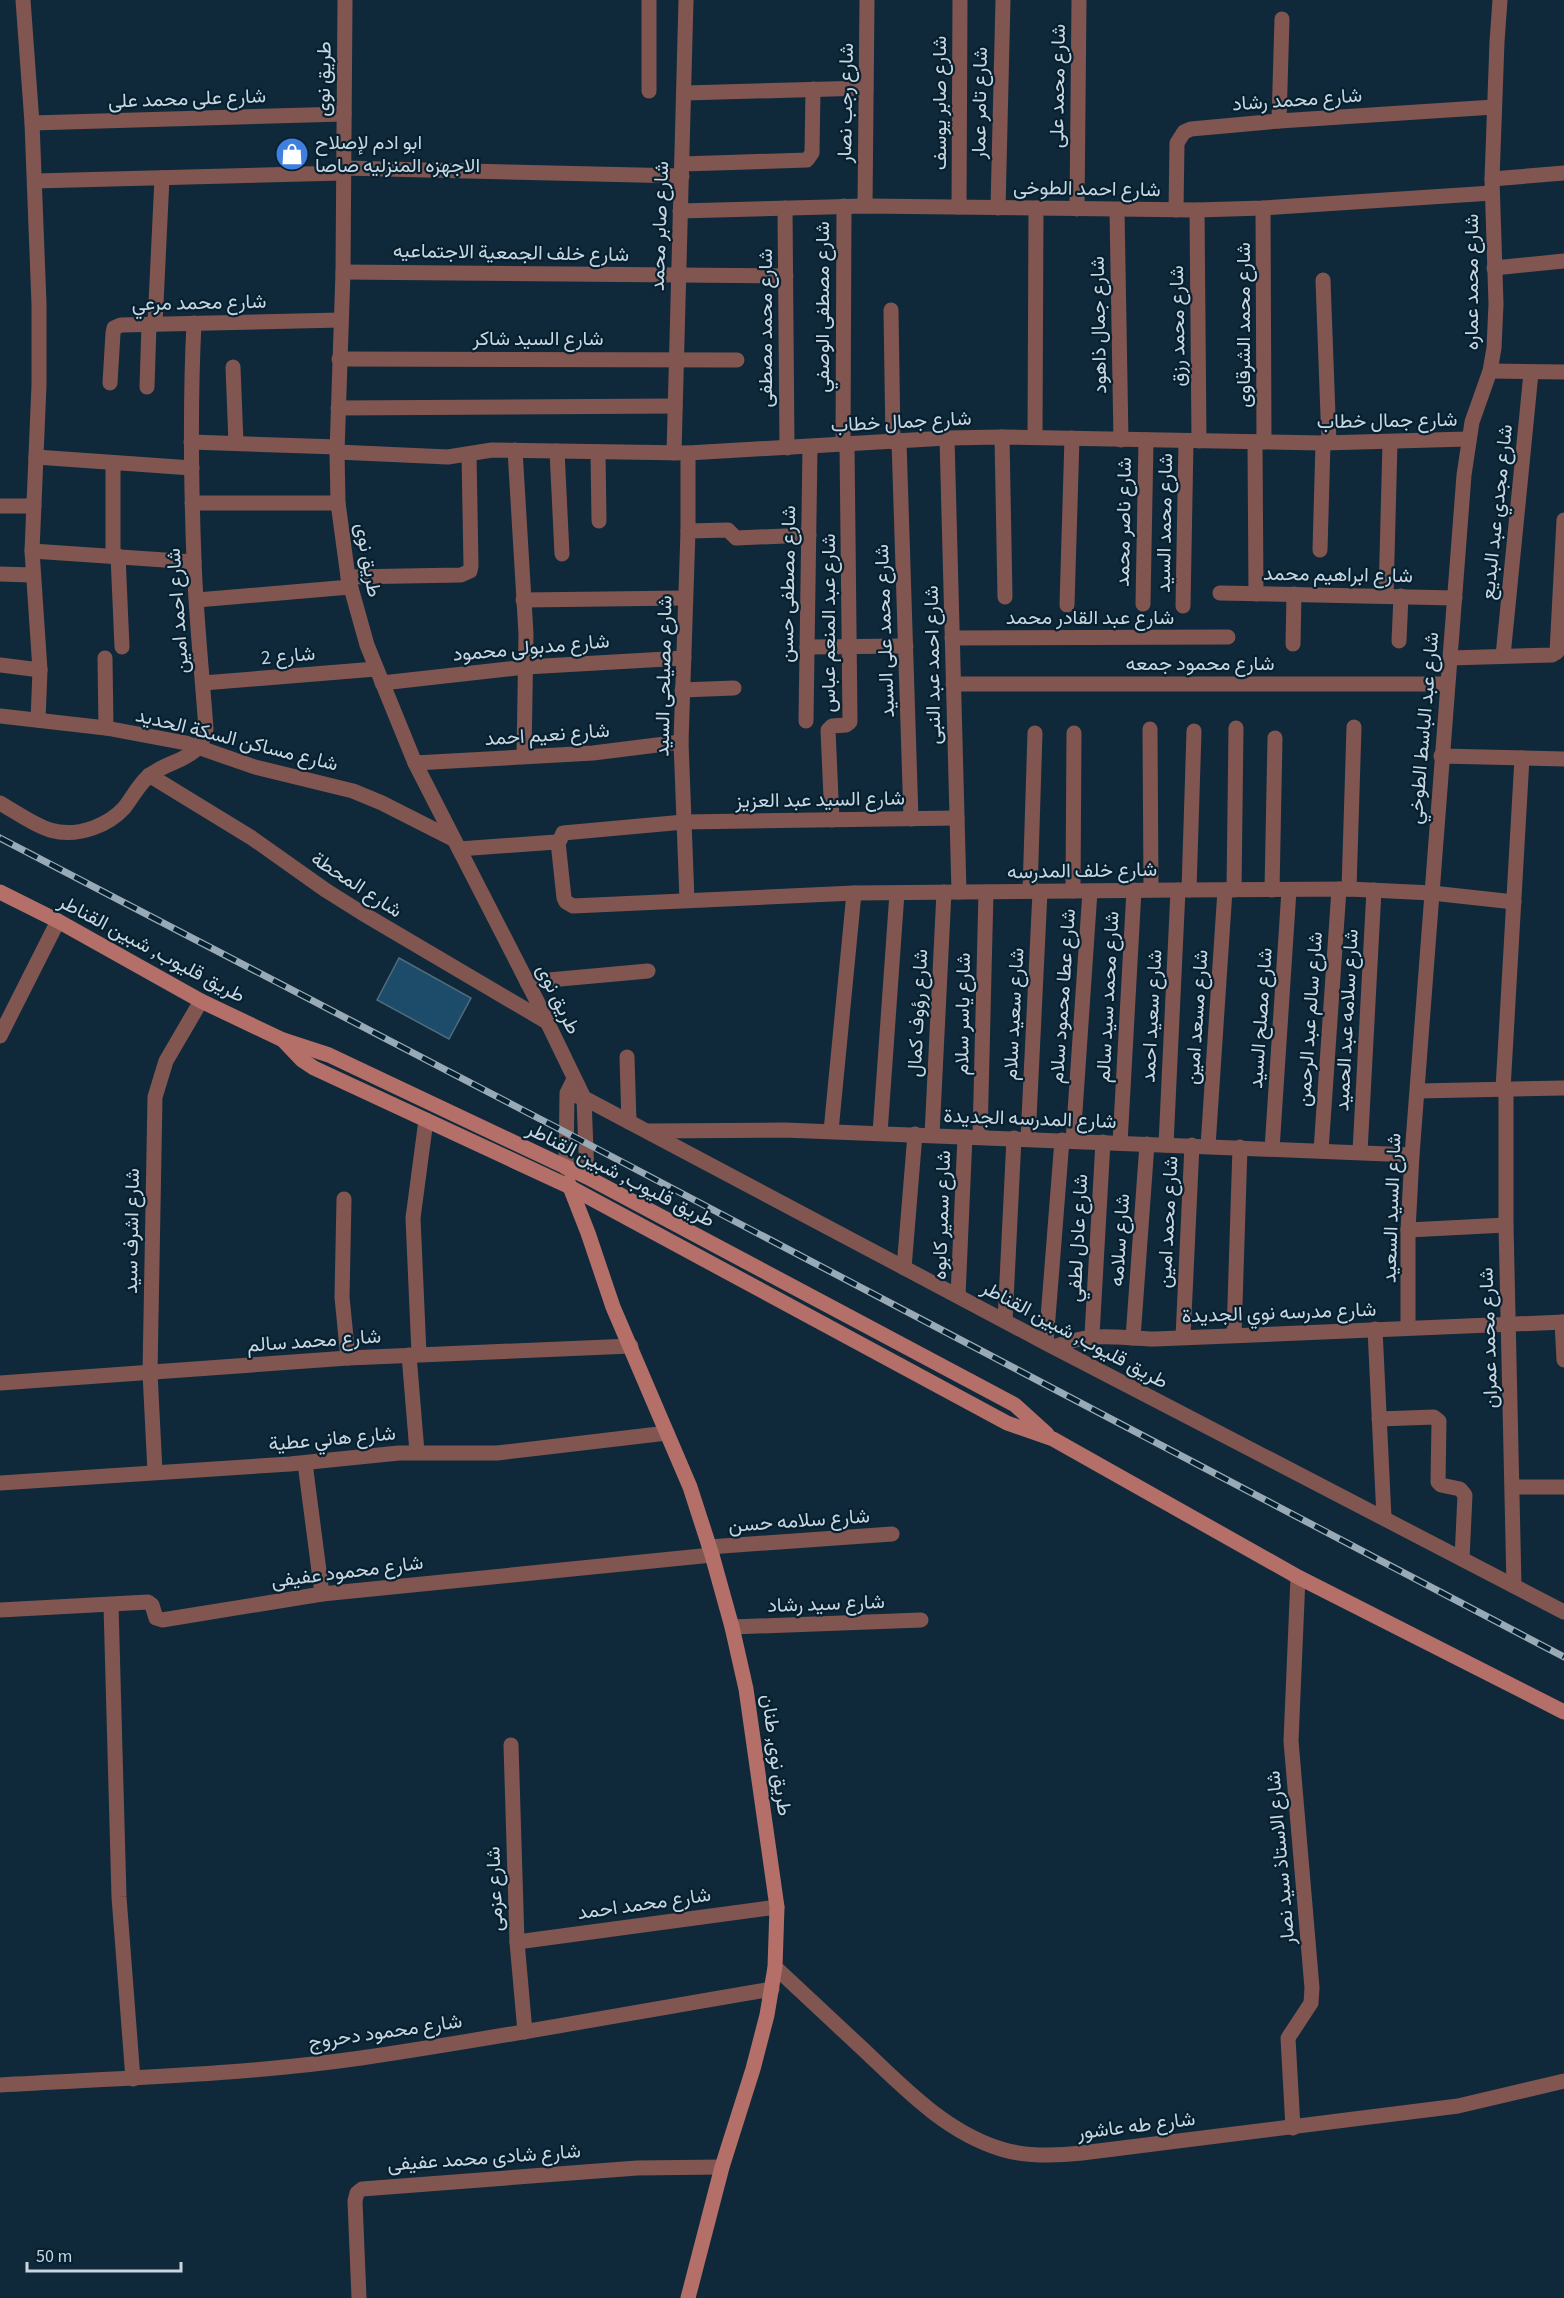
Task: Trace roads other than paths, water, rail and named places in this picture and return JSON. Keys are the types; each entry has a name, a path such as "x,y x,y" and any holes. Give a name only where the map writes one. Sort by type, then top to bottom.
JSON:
{"main road":[{"name":"طريق قليوب, شبين القناطر","path":"0,892 58,921 201,1001 284,1040 316,1049 586,1178 1015,1405 1053,1439"},
{"name":"طريق قليوب, شبين القناطر","path":"284,1040 302,1060 314,1068 588,1196 1007,1424 1053,1439 1298,1577 1564,1712"},
{"name":"طريق نوى, طنان","path":"566,1168 568,1186 588,1233 614,1308 690,1487 711,1551 746,1689 777,1907 772,1989 753,2069 722,2167 688,2298"},
{"name":"طريق نوى, طنان","path":"586,1178 588,1233"}],"street":[{"path":"23,0 35,181 39,362 32,551 40,670 38,720"},
{"name":"طريق نوى","path":"345,0 343,272 337,450 338,503 349,582 358,619 379,676 416,763 547,1022 570,1086 566,1168"},
{"path":"649,0 649,90"},
{"name":"شارع صابر محمد","path":"681,453 675,406 686,0"},
{"name":"شارع رجب نصار","path":"865,206 867,0"},
{"name":"شارع صابر يوسف","path":"960,0 960,207"},
{"name":"شارع تامر عمار","path":"998,208 1003,0"},
{"name":"شارع محمد على","path":"1077,209 1079,0"},
{"name":"شارع محمد عماره","path":"1490,371 1495,327 1492,186 1500,0"},
{"path":"1279,121 1282,19"},
{"path":"685,93 866,88"},
{"path":"35,181 343,171 682,170 807,160 812,153 813,89"},
{"name":"شارع محمد رشاد","path":"1176,210 1177,143 1184,132 1191,129 1494,107"},
{"name":"شارع على محمد على","path":"32,123 344,114"},
{"name":"شارع احمد الطوخى","path":"680,211 844,206 1117,210 1263,208 1492,186 1564,173"},
{"path":"147,387 162,178"},
{"name":"شارع مصطفى الوصفي","path":"844,206 845,445"},
{"name":"شارع محمد مصطفى","path":"786,208 788,448"},
{"path":"1035,437 1036,208"},
{"name":"شارع محمد الشرقاوى","path":"1256,594 1263,208"},
{"name":"شارع جمال ذاهود","path":"1117,210 1121,440"},
{"name":"شارع محمد رزق","path":"1193,441 1197,210"},
{"path":"1494,268 1564,261"},
{"name":"شارع خلف الجمعية الاجتماعيه","path":"343,272 786,276"},
{"path":"1320,550 1326,443 1323,280"},
{"name":"شارع محمد على السيد","path":"891,310 911,819"},
{"name":"شارع محمد مرعي","path":"110,383 114,328 121,325 341,320"},
{"name":"شارع احمد امين","path":"194,323 192,503 196,600 206,729 200,748"},
{"name":"شارع السيد شاكر","path":"339,359 737,360"},
{"path":"233,367 236,443"},
{"path":"1490,371 1564,372"},
{"name":"شارع عبد الباسط الطوخي","path":"1418,1091 1441,756 1468,439 1476,404 1490,371"},
{"name":"شارع مجدي عبد البديع","path":"1503,656 1531,373"},
{"path":"338,408 675,406"},
{"path":"1002,437 1005,597"},
{"name":"شارع جمال خطاب","path":"191,442 448,457 492,450 681,453 1002,437 1326,443 1468,439"},
{"name":"شارع احمد عبد النبى","path":"947,438 957,818 951,892"},
{"path":"1067,605 1072,438"},
{"name":"شارع ناصر محمد","path":"1143,604 1146,441"},
{"name":"شارع محمد السيد","path":"1183,606 1193,441"},
{"path":"1390,442 1393,596 1399,641"},
{"name":"شارع عبد المنعم عباس","path":"832,820 828,730 832,726 846,725 850,722 845,445"},
{"name":"شارع مصطفى حسن","path":"806,721 810,447"},
{"path":"516,450 526,667 524,756"},
{"path":"557,451 562,554"},
{"path":"598,452 599,521"},
{"name":"شارع مصيلحى السيد","path":"681,453 688,531 681,742 687,900"},
{"path":"196,600 349,582 466,574 471,566 469,454"},
{"path":"36,457 192,468"},
{"path":"113,462 115,556 122,647"},
{"path":"192,503 338,503"},
{"path":"0,506 34,506"},
{"path":"1450,658 1552,655 1559,650 1564,519"},
{"path":"688,531 728,530 736,538 809,536"},
{"path":"32,551 194,562"},
{"path":"0,574 32,575"},
{"name":"شارع ابراهيم محمد","path":"1220,593 1455,598"},
{"path":"1293,644 1294,594"},
{"path":"523,600 686,598"},
{"name":"شارع عبد القادر محمد","path":"952,638 1228,637"},
{"path":"807,647 906,646"},
{"path":"105,658 106,728"},
{"name":"شارع مدبولى محمود","path":"379,676 684,658"},
{"path":"0,665 40,670"},
{"name":"شارع 2","path":"203,682 379,676"},
{"name":"شارع محمود جمعه","path":"953,684 1448,684"},
{"path":"682,690 734,688"},
{"name":"شارع مساكن السكة الحديد","path":"0,716 106,728 200,748 255,767 353,791 382,803 456,844"},
{"name":"شارع سالم عبد الرحمن","path":"1321,1151 1344,889 1354,727"},
{"name":"شارع مسعد امين","path":"1208,1146 1230,890 1236,728"},
{"path":"1150,729 1151,890"},
{"name":"شارع سعيد احمد","path":"1166,1144 1194,731"},
{"name":"شارع سعيد سلام","path":"1005,1321 1021,1139 1035,892 1035,733"},
{"path":"1073,891 1074,733"},
{"path":"1272,890 1275,738"},
{"name":"شارع نعيم احمد","path":"416,763 593,753 681,742"},
{"path":"0,803 56,833 69,834 83,831 111,819 122,810 149,775 200,748"},
{"path":"1441,756 1564,759"},
{"name":"شارع محمد عمران","path":"1514,1586 1505,1089 1522,758"},
{"name":"شارع المحطة","path":"149,775 252,838 327,891 547,1022"},
{"name":"شارع السيد عبد العزيز","path":"558,842 563,832 684,822 957,818"},
{"path":"456,844 558,842"},
{"name":"شارع خلف المدرسه","path":"558,842 564,898 573,906 854,893 1344,889 1432,893 1514,902"},
{"name":"شارع محمد سيد سالم","path":"1120,1143 1134,890"},
{"name":"شارع مصلح السيد","path":"1272,1149 1289,890"},
{"name":"شارع سلامه عبد الحميد","path":"1360,1152 1374,890"},
{"name":"شارع عطا محمود سلام","path":"1050,1345 1090,891"},
{"name":"شارع رؤوف كمال","path":"932,1135 951,892"},
{"name":"شارع ياسر سلام","path":"973,1137 986,892"},
{"path":"831,1131 854,893"},
{"path":"880,1133 897,893"},
{"path":"0,1036 58,921"},
{"path":"527,982 648,970"},
{"name":"شارع اشرف سيد","path":"155,1472 150,1373 155,1097 166,1060 201,1001"},
{"path":"627,1057 629,1122"},
{"name":"طريق نوى","path":"570,1086 584,1098 586,1178"},
{"path":"1418,1091 1564,1088"},
{"name":"شارع السيد السعيد","path":"1408,1328 1408,1230 1418,1091"},
{"name":"طريق قليوب, شبين القناطر","path":"584,1098 1050,1345 1564,1612"},
{"path":"417,1452 413,1218 426,1120"},
{"name":"شارع المدرسه الجديدة","path":"646,1131 738,1129 831,1131 1412,1155"},
{"path":"904,1268 915,1134"},
{"name":"شارع سمير كابوه","path":"958,1296 973,1137"},
{"name":"شارع عادل لطفي","path":"1092,1335 1103,1142"},
{"name":"شارع سلامه","path":"1133,1338 1147,1144"},
{"name":"شارع محمد امين","path":"1183,1337 1192,1145"},
{"path":"1234,1335 1240,1147"},
{"path":"344,1199 342,1298 348,1358"},
{"path":"1408,1230 1506,1225"},
{"path":"1563,1322 1564,1360"},
{"name":"شارع مدرسه نوي الجديدة","path":"1050,1345 1092,1335 1133,1338 1183,1337 1563,1322"},
{"path":"1375,1329 1384,1518"},
{"name":"شارع محمد سالم","path":"0,1383 414,1354 631,1346"},
{"path":"1379,1419 1434,1417 1439,1421 1438,1482 1441,1485 1460,1489 1465,1495 1461,1558"},
{"name":"شارع هاني عطية","path":"0,1483 305,1463 417,1452 498,1453 667,1433"},
{"path":"305,1463 322,1593"},
{"path":"1513,1486 1564,1487"},
{"name":"شارع سلامه حسن","path":"711,1551 892,1534"},
{"name":"شارع محمود عفيفى","path":"0,1610 148,1602 152,1605 156,1618 162,1620 322,1593 711,1551"},
{"name":"شارع الاستاذ سيد نصار","path":"1293,2128 1288,2038 1311,2003 1312,1988 1291,1741 1298,1577"},
{"path":"111,1605 118,1897 133,2079"},
{"name":"شارع سيد رشاد","path":"732,1627 921,1620"},
{"name":"شارع عزمى","path":"511,1745 517,1942 525,2032"},
{"name":"شارع محمد احمد","path":"517,1942 777,1907"},
{"name":"شارع طه عاشور","path":"775,1967 914,2097 959,2129 1000,2149 1028,2155 1056,2156 1458,2106 1564,2081"},
{"name":"شارع محمود دحروج","path":"0,2085 232,2072 360,2058 772,1989"},
{"name":"شارع شادى محمد عفيفى","path":"359,2298 355,2201 357,2193 362,2189 637,2168 722,2167"}],"railway":[{"path":"0,838 1564,1657"}],"place":[{"name":"ابو ادم لإصلاح الاجهزه المنزليه صاصا","path":"292,154"}]}
